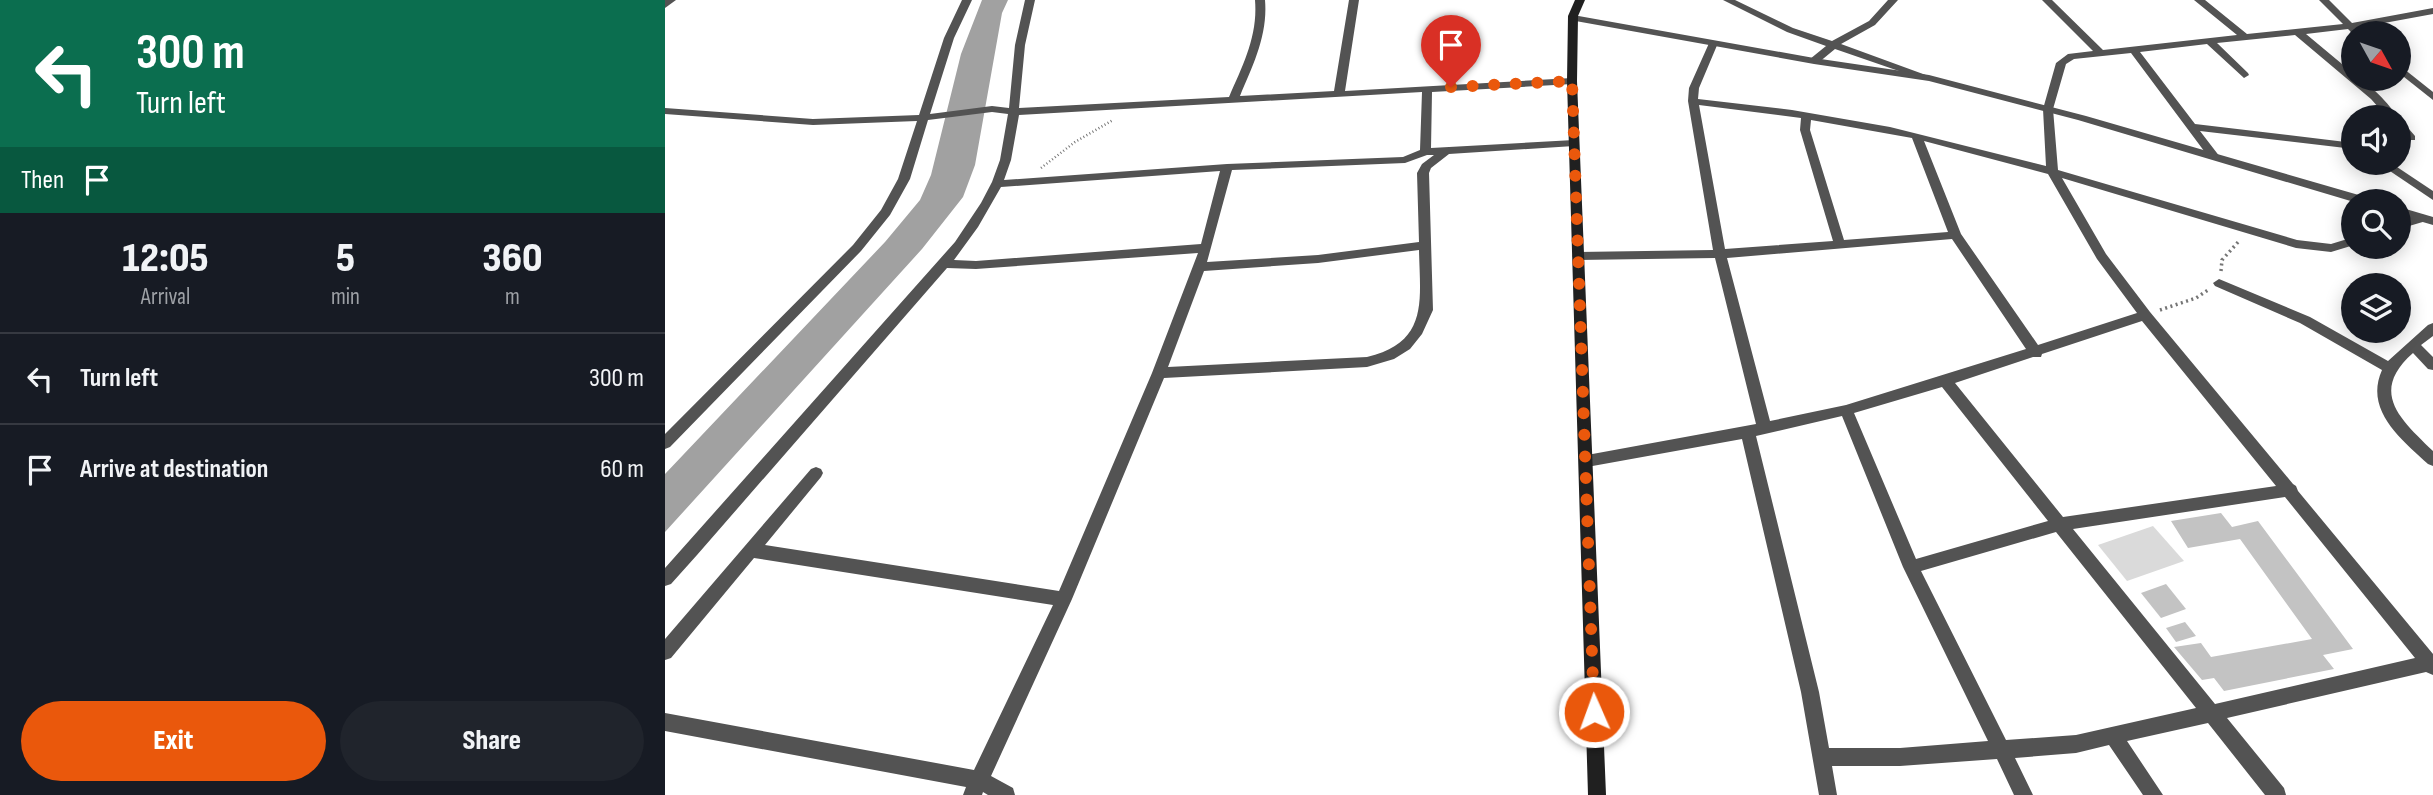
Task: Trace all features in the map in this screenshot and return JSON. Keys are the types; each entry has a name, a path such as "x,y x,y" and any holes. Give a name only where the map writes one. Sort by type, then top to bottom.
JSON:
{"main road":[{"path":"1580,0 1573,18 1572,81 1597,795"}],"street":[{"path":"665,5 671,0"},
{"path":"665,443 857,248 886,212 904,179 949,38 967,0"},
{"path":"665,579 970,229 997,184 1006,161 1021,36 1030,0"},
{"path":"1233,100 1259,38 1262,16 1260,0"},
{"path":"1339,94 1354,0"},
{"path":"1728,0 1790,30 1929,78 2048,109 2341,194"},
{"path":"1814,61 1833,45 1872,23 1893,0"},
{"path":"2047,0 2101,53"},
{"path":"2199,0 2245,37"},
{"path":"2324,0 2345,21"},
{"path":"2388,21 2433,11"},
{"path":"2415,14 2433,16"},
{"path":"1573,18 1814,61 1929,78"},
{"path":"1822,757 1900,757 2076,744 2432,665 2145,315 2101,256 2052,172 2048,109 2061,63 2071,57 2245,37 2341,30"},
{"path":"2298,32 2382,105"},
{"path":"2209,41 2244,75"},
{"path":"1713,43 1694,88 1693,100 1720,254 1810,692 1828,795"},
{"path":"2133,49 2214,157"},
{"path":"2411,78 2433,97"},
{"path":"665,111 813,122 922,118 992,108 1013,112 1572,81"},
{"path":"1425,152 1427,88"},
{"path":"1693,100 1917,137 2052,172 2296,244 2330,248 2341,245"},
{"path":"1806,117 1805,130 1840,245"},
{"path":"2190,127 2341,144"},
{"path":"1917,137 1955,235 2036,353"},
{"path":"997,184 1227,167 1405,160 1425,152 1574,143"},
{"path":"1159,373 1367,362 1393,354 1408,345 1420,329 1427,310 1423,173 1426,166 1446,151"},
{"path":"976,788 1064,599 1159,373 1206,248 1227,167"},
{"path":"2401,175 2433,197"},
{"path":"1578,256 1720,254 1955,235"},
{"path":"1198,267 1318,258 1426,245"},
{"path":"942,264 977,265 1206,248"},
{"path":"2219,283 2305,320 2390,368"},
{"path":"1587,461 1846,410 2036,353 2145,315"},
{"path":"2433,328 2390,368 2382,395 2388,409 2433,460"},
{"path":"2414,346 2433,365"},
{"path":"1945,381 2277,795"},
{"path":"1846,410 1911,567 2024,795"},
{"path":"665,652 816,473"},
{"path":"1911,567 2060,524 2291,490"},
{"path":"750,550 1064,599"},
{"path":"665,722 1006,795"},
{"path":"2113,736 2154,795"}],"path":[{"path":"1028,183 1059,152 1140,106"}],"shaded area":[{"path":"982,0 1008,0 1002,13 975,165 963,197 922,249 665,532 665,474 885,242 920,200 931,175 961,54"},
{"path":"2153,526 2184,561 2127,581 2098,545"}],"building":[{"path":"2221,513 2232,527 2258,521 2353,649 2323,655 2334,669 2224,691 2214,678 2202,680 2174,647 2201,643 2211,657 2312,639 2240,539 2188,548 2171,521"},
{"path":"2166,584 2186,609 2161,618 2141,593"},
{"path":"2185,622 2196,636 2176,642 2166,628"}],"route":[{"path":"1451,87 1572,81 1594,712"}]}
